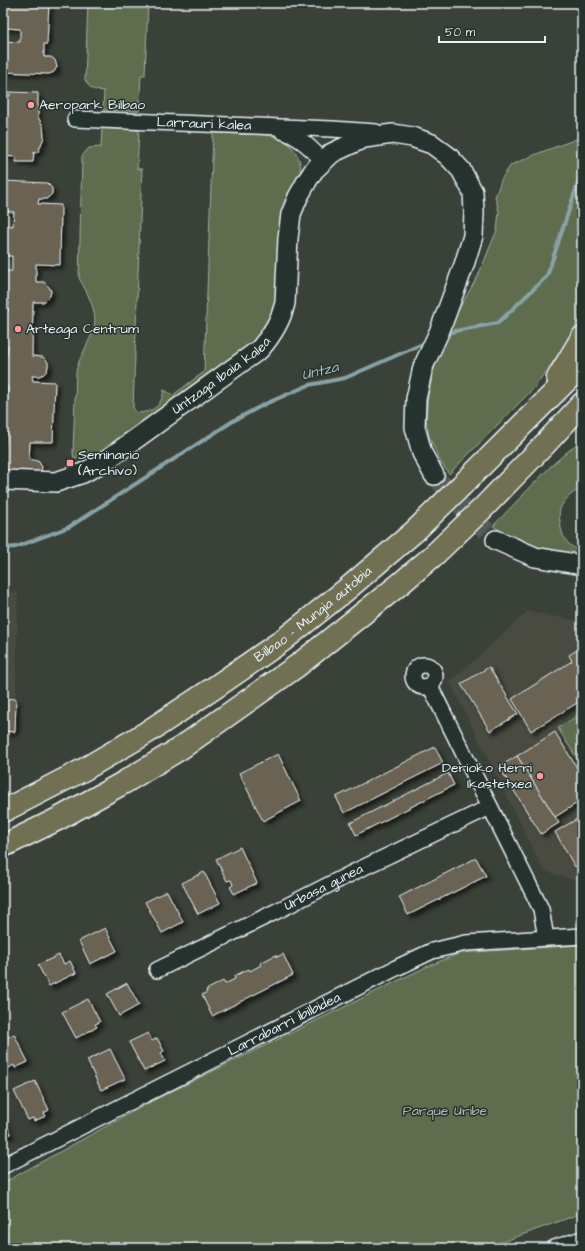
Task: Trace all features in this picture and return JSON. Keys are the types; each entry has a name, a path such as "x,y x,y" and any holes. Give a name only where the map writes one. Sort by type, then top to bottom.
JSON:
{"highway":[{"path":"540,407 582,338"},
{"name":"Bilbao - Mungia autobia","path":"3,811 83,770 146,733 282,641 347,589 415,531 462,486 582,365"},
{"path":"3,846 64,816 181,748 297,666 434,555 483,508 582,404"},
{"path":"546,443 582,422"}],"street":[{"name":"Larrauri kalea","path":"75,119 261,126"},
{"path":"261,126 332,129 393,134"},
{"path":"261,126 288,132 300,139 323,161"},
{"name":"Untzaga Ibaia kalea","path":"3,480 56,482 83,473 105,461 260,348 276,329 282,314 285,303 288,238 291,214 307,181 314,170 332,153 364,138 393,134 412,137 432,144 448,156 461,170 473,192 473,236 440,330 423,367 416,399 415,427 422,453 434,475"},
{"path":"496,540 535,557 582,565"},
{"path":"430,686 541,910 546,938"},
{"name":"Urbasa gunea","path":"157,970 356,871 490,807"},
{"name":"Larrabarri ibilbidea","path":"3,1166 432,951 466,943 582,936"},
{"path":"554,1248 582,1239"}],"shaded area":[{"path":"3,592 18,592 15,732 3,731"},
{"name":"Derioko Herri Ikastetxea","path":"528,611 582,622 582,880 578,881 544,871 450,682"}],"green space":[{"path":"88,3 148,3 145,75 141,75 139,111 103,110 104,91 92,89 85,80"},
{"path":"102,128 139,130 137,169 142,169 133,408 137,413 155,408 161,401 164,390 173,395 204,372 213,133 268,135 282,140 296,152 301,172 277,308 254,345 95,458 78,459 74,458 73,453 76,372 93,331 95,322 91,302 79,278 82,156 89,148 101,147"},
{"path":"582,137 582,313 566,344 534,388 449,474 440,461 429,436 426,419 428,396 436,361 453,319 478,276 497,230 499,211 495,197 502,178 511,165"},
{"path":"582,439 582,488 566,499 560,509 559,515 561,528 566,541 582,552 582,559 525,543 493,526 550,467"},
{"path":"582,713 582,767 558,728"},
{"name":"Parque Uribe","path":"582,945 582,1213 486,1248 3,1248 3,1183 154,1100 426,967 460,953"}],"building":[{"path":"3,3 49,3 47,44 44,44 44,57 51,57 55,60 57,67 54,72 49,74 3,72 3,41 20,42 20,29 5,28 6,21 3,21"},
{"path":"10,92 38,93 38,117 43,126 44,137 37,153 34,152 33,162 16,162 16,157 3,156 3,96 10,96"},
{"name":"Arteaga Centrum","path":"3,181 47,183 52,188 52,194 46,199 39,199 38,204 61,205 60,265 36,264 36,282 44,282 51,291 50,296 45,301 33,302 32,356 43,357 48,362 48,366 47,371 44,374 32,376 33,381 55,382 53,442 30,442 29,460 39,462 42,467 41,472 3,476 3,446 5,446 6,432 3,432 3,401 7,401 8,387 3,387 3,355 7,355 8,346 3,346 3,311 8,311 9,302 3,302 3,271 12,271 12,256 3,256 3,225 13,226 14,212 3,211"},
{"path":"582,647 582,700 531,731 512,699 572,661 569,655"},
{"path":"489,667 518,714 490,731 461,684"},
{"path":"3,698 16,699 15,732 3,731"},
{"path":"555,732 582,776 582,800 555,817 517,756"},
{"path":"435,747 443,763 344,813 336,797"},
{"path":"278,754 301,801 263,821 239,773"},
{"path":"517,756 559,823 541,834 499,767"},
{"path":"448,773 454,785 356,835 350,823"},
{"path":"582,816 582,863 575,867 555,832"},
{"path":"240,847 257,883 234,894 230,887 233,885 231,880 227,881 216,859"},
{"path":"476,858 486,876 408,915 399,897"},
{"path":"204,872 220,903 198,914 182,883"},
{"path":"167,891 183,922 162,933 145,902"},
{"path":"105,928 117,951 90,964 79,941"},
{"path":"283,954 293,975 212,1016 202,995 207,992 206,990 223,981 225,984 235,979 234,976 249,969 250,971 261,965 260,963 276,955 277,957"},
{"path":"59,955 64,964 70,961 76,973 49,986 38,965"},
{"path":"127,983 139,1005 119,1016 107,994"},
{"path":"88,999 100,1022 95,1024 97,1027 76,1038 62,1012"},
{"path":"148,1033 152,1041 157,1038 164,1051 161,1053 165,1061 144,1071 129,1042"},
{"path":"14,1034 28,1062 15,1068 14,1065 7,1069 3,1062 3,1040"},
{"path":"110,1049 125,1079 101,1090 87,1060"},
{"path":"35,1081 49,1110 44,1113 46,1116 34,1121 33,1118 28,1120 14,1091"},
{"path":"3,1118 11,1134 3,1138"}],"waterway":[{"name":"Untza","path":"445,335 455,331 498,323 547,276 582,171"},
{"name":"Untza","path":"3,548 16,547 69,527 233,421 265,404 309,385 345,378 427,342"}],"tunnel":[{"path":"434,475 463,508 496,540"}],"place":[{"name":"Aeropark Bilbao","path":"31,105"},
{"name":"Arteaga Centrum","path":"18,329"},
{"name":"Seminario (Archivo)","path":"70,463"},
{"name":"Derioko Herri Ikastetxea","path":"540,776"}]}
